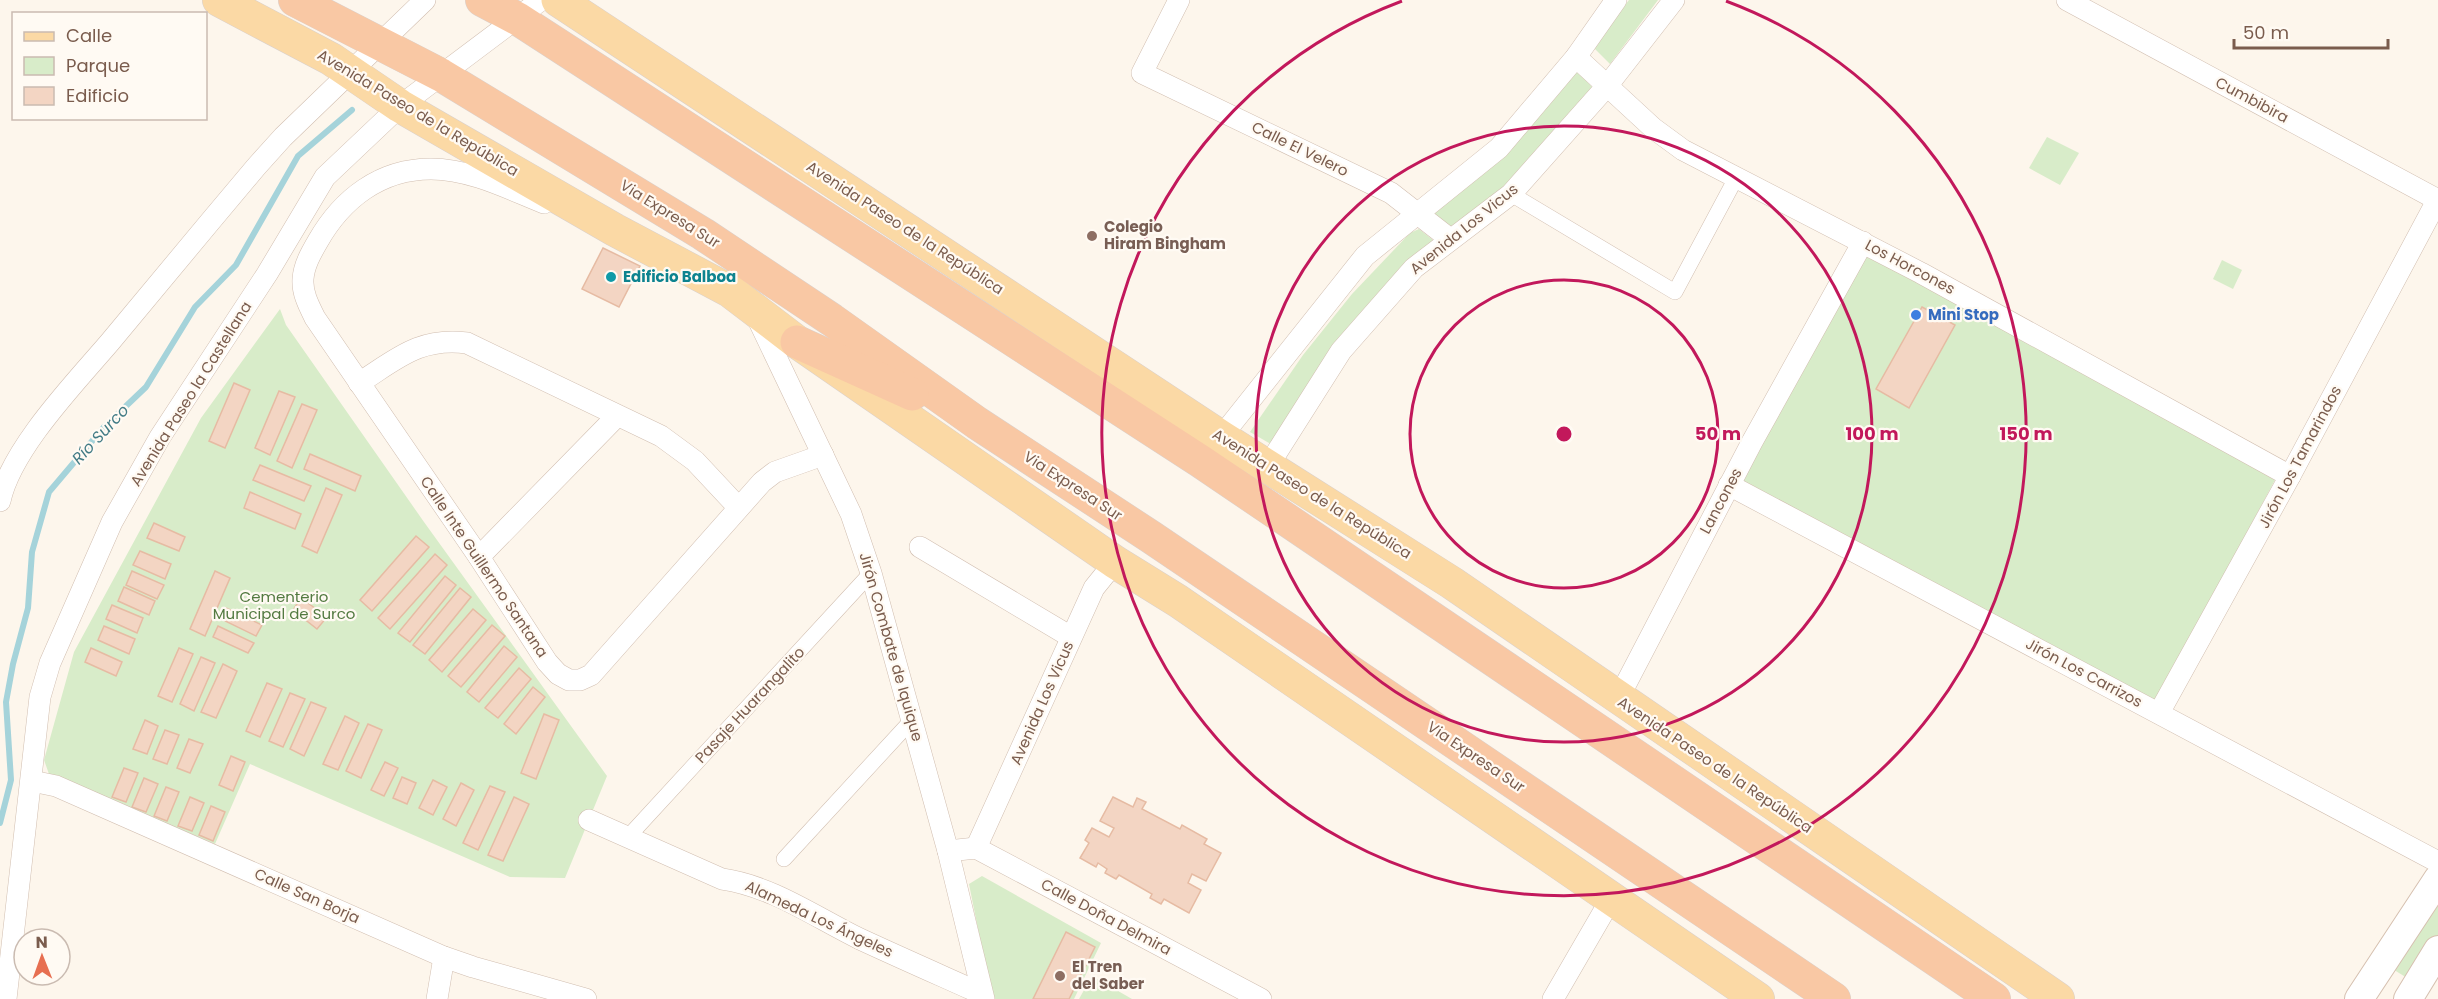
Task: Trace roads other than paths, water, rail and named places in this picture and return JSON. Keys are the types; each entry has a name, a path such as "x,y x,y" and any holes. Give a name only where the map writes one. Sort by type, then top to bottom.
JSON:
{"highway":[{"name":"Via Expresa Sur","path":"295,0 441,75 704,234 832,320 976,423 1151,537 1834,999"},
{"path":"483,0 529,10 1994,999"},
{"path":"797,342 976,423"}],"main road":[{"name":"Avenida Paseo de la República","path":"219,0 351,72 400,106 615,230 730,291 797,342 1115,562 1178,601 1758,999"},
{"name":"Avenida Paseo de la República","path":"558,0 1221,437 1452,583 2058,999"},
{"path":"2359,999 2438,879"},
{"path":"2376,970 2380,986 2388,992 2410,995 2438,950"}],"street":[{"path":"0,501 15,459 66,394 263,159 425,0"},
{"name":"Calle El Velero","path":"1179,0 1142,73 1391,193 1450,239"},
{"path":"1221,437 1365,256 1498,148 1576,57 1616,0"},
{"name":"Avenida Los Vicus","path":"1268,466 1341,351 1414,268 1511,194 1608,86 1674,0"},
{"name":"Cumbibira","path":"2067,0 2438,199"},
{"name":"Avenida Paseo la Castellana","path":"6,999 40,697 50,663 112,522 160,437 267,274 325,177 400,106 529,10"},
{"name":"Los Horcones","path":"1576,57 1653,128 1676,144 1736,178 1863,242 2290,476"},
{"name":"Avenida Paseo de la República","path":"397,174 431,169 476,177 615,230"},
{"name":"Calle Inte Guillermo Santana","path":"397,174 381,179 354,195 324,232 305,267 303,281 307,301 359,383 479,557 547,662 558,674 569,680 580,680 591,675 762,482 775,472 823,455"},
{"path":"1511,194 1675,292 1736,178"},
{"name":"Jirón Los Tamarindos","path":"2159,713 2290,476 2438,199"},
{"name":"Lancones","path":"1618,699 1729,485 1863,242"},
{"name":"Jirón Combate de Iquique","path":"754,310 851,514 871,573 948,851 983,996"},
{"path":"359,383 412,350 430,343 448,341 467,343 492,353 678,447 695,461 738,507"},
{"path":"479,557 617,416"},
{"name":"Jirón Los Carrizos","path":"1729,485 2438,862"},
{"path":"920,547 1071,637"},
{"name":"Avenida Los Vicus","path":"976,848 1071,637 1095,588 1115,562"},
{"name":"Pasaje Huarangalito","path":"628,837 871,573"},
{"path":"784,859 912,720"},
{"name":"Calle San Borja","path":"32,781 56,786 444,957 586,999"},
{"name":"Alameda Los Ángeles","path":"589,820 722,879 742,882 765,890 860,939 983,996"},
{"path":"948,851 976,848"},
{"name":"Calle Doña Delmira","path":"976,848 1262,999"},
{"path":"1553,999 1611,899"},
{"path":"437,999 444,957"}],"waterway":[{"name":"Río Surco","path":"0,823 11,780 6,702 13,664 28,608 32,552 49,492 104,427 146,387 195,307 236,265 298,156 352,110"}],"place":[{"name":"Colegio Hiram Bingham","path":"1092,236"},
{"name":"Edificio Balboa","path":"611,277"},
{"name":"Mini Stop","path":"1916,315"},
{"name":"El Tren del Saber","path":"1060,976"}],"park label":[{"name":"Cementerio Municipal de Surco","path":"284,606"}]}
